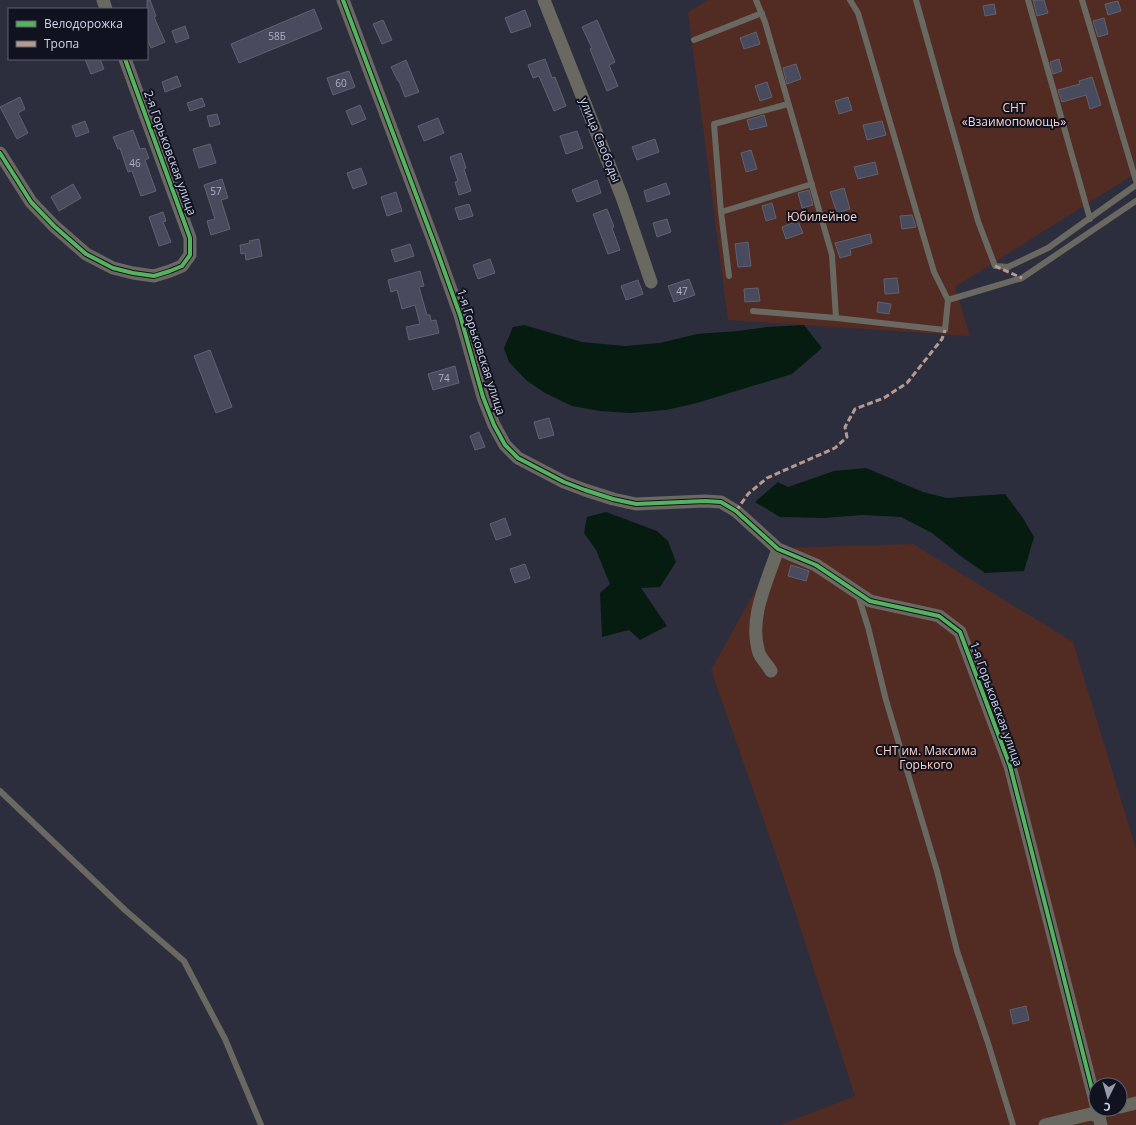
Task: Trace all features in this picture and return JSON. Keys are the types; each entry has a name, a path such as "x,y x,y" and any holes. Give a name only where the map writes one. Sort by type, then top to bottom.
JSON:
{"street":[{"name":"1-я Горьковская улица","path":"343,0 460,315 483,397 494,425 505,445 518,458 564,482 613,499 636,504 705,501 722,502 736,511 778,549 816,565 870,601 938,616 960,632 1010,766 1092,1077"},
{"name":"улица Свободы","path":"544,0 622,197 651,282"},
{"name":"2-я Горьковская улица","path":"0,153 31,202 54,226 86,254 113,268 154,276 182,266 190,255 190,238 125,60"},
{"path":"772,671 760,655 755,631 759,607 778,549"},
{"path":"1044,1125 1088,1112"}],"lane":[{"path":"756,0 765,22 832,255 836,318"},
{"path":"753,311 836,318 945,330 948,300 934,272 858,13 850,0"},
{"path":"916,0 978,221 995,266 1008,267 1048,248 1136,185"},
{"path":"1028,0 1090,219"},
{"path":"1082,0 1136,182"},
{"path":"694,40 762,13"},
{"path":"729,276 721,212 714,124 788,104"},
{"path":"721,212 812,184"},
{"path":"948,300 1022,278 1136,201"},
{"path":"857,592 868,627 886,700 937,871 956,950 988,1042 1013,1125"},
{"path":"0,791 124,910 184,961 225,1039 262,1125"}],"green space":[{"path":"708,0 1136,0 1136,173 955,287 970,336 728,320 688,12"},
{"name":"СНТ им. Максима Горького","path":"913,544 1073,642 1136,849 1136,1125 780,1125 855,1096 784,878 711,670 779,548"}],"shaded area":[{"path":"524,325 582,342 625,346 660,343 697,334 804,325 822,348 792,374 697,403 666,410 630,413 600,411 572,406 545,393 526,380 509,362 504,348 513,327"},
{"path":"866,468 923,492 947,498 1005,494 1023,518 1034,537 1024,571 985,573 932,533 901,517 862,515 825,518 780,517 755,502 778,482 788,487 834,471"},
{"path":"606,512 657,531 668,541 676,562 660,587 641,588 667,626 640,640 629,630 602,637 600,593 610,584 596,550 584,533 587,517"}],"building":[{"path":"147,0 150,0 156,16 154,17 165,42 151,48 148,41"},
{"path":"1033,0 1044,0 1048,13 1037,16"},
{"path":"1118,1 1121,11 1108,15 1105,4"},
{"path":"994,4 996,14 985,16 983,6"},
{"path":"314,9 322,29 239,63 231,44"},
{"path":"525,10 531,26 511,33 505,18"},
{"path":"1104,18 1108,34 1098,37 1093,21"},
{"path":"383,20 392,40 382,44 373,24"},
{"path":"597,20 615,62 609,65 618,86 607,91 590,49 592,48 582,27"},
{"path":"185,26 189,38 176,43 172,31"},
{"path":"756,32 760,44 744,49 740,38"},
{"path":"545,59 552,78 555,77 566,106 554,111 539,76 533,78 528,65"},
{"path":"1059,59 1062,71 1053,74 1050,62"},
{"path":"85,60 100,60 104,69 91,74"},
{"path":"406,60 419,92 405,97 399,81 391,67"},
{"path":"796,64 801,79 787,84 783,68"},
{"path":"349,71 355,87 333,95 327,78"},
{"path":"177,76 181,86 165,92 162,82"},
{"path":"1092,77 1101,105 1090,109 1086,95 1062,102 1058,90 1080,84 1079,81"},
{"path":"767,82 772,97 760,101 755,86"},
{"path":"20,97 25,109 18,113 28,133 17,139 0,107"},
{"path":"848,97 852,110 839,114 835,101"},
{"path":"202,98 205,106 190,111 187,103"},
{"path":"360,105 366,119 352,125 346,111"},
{"path":"217,114 220,124 210,127 207,116"},
{"path":"764,115 767,126 750,130 747,120"},
{"path":"438,118 444,133 424,141 418,126"},
{"path":"85,121 89,132 76,137 72,126"},
{"path":"882,121 886,135 867,140 863,125"},
{"path":"133,130 140,149 145,148 149,158 145,160 156,191 141,196 132,171 128,172 120,148 118,149 113,137"},
{"path":"577,131 583,148 566,154 560,136"},
{"path":"655,139 659,152 637,160 632,147"},
{"path":"210,144 216,163 199,168 193,149"},
{"path":"751,150 757,169 746,172 741,153"},
{"path":"461,153 471,191 459,195 455,182 458,181 450,157"},
{"path":"875,162 878,174 858,179 854,167"},
{"path":"361,168 367,184 353,189 347,173"},
{"path":"222,179 228,198 221,200 230,229 211,235 207,221 215,219 204,185"},
{"path":"597,180 601,193 577,202 572,190"},
{"path":"666,183 670,194 647,202 644,191"},
{"path":"73,184 81,198 59,211 51,197"},
{"path":"844,188 850,209 837,213 830,192"},
{"path":"809,190 813,205 802,208 798,193"},
{"path":"396,192 402,211 387,216 381,197"},
{"path":"772,203 776,218 766,221 762,206"},
{"path":"469,204 473,216 459,220 455,208"},
{"path":"607,209 614,227 612,228 620,250 608,254 593,214"},
{"path":"163,212 166,221 163,222 171,242 159,246 149,217"},
{"path":"912,215 916,227 902,229 900,216"},
{"path":"667,219 671,232 657,237 653,223"},
{"path":"798,221 803,233 786,239 782,227"},
{"path":"870,234 872,243 850,249 851,255 840,258 835,243"},
{"path":"259,239 262,256 246,260 245,253 241,254 240,245"},
{"path":"748,242 751,266 738,267 735,244"},
{"path":"410,244 414,256 395,262 391,250"},
{"path":"490,259 495,273 478,279 473,265"},
{"path":"420,271 424,286 419,287 427,315 430,315 431,321 436,320 439,333 409,340 406,327 420,324 415,305 402,309 397,290 391,292 388,280"},
{"path":"897,278 899,293 885,294 884,279"},
{"path":"689,279 695,295 674,302 668,286"},
{"path":"638,280 643,294 626,300 621,286"},
{"path":"758,288 760,301 745,302 744,289"},
{"path":"878,302 891,304 889,314 877,312"},
{"path":"210,350 232,407 216,413 194,356"},
{"path":"455,366 459,383 433,390 428,374"},
{"path":"549,418 554,435 539,439 534,422"},
{"path":"479,432 485,447 475,450 470,436"},
{"path":"505,518 511,535 496,540 490,524"},
{"path":"525,564 530,578 515,583 510,569"},
{"path":"791,565 809,571 806,581 788,576"},
{"path":"1026,1006 1029,1020 1013,1024 1010,1010"}],"marked path":[{"path":"995,266 1022,278"},
{"path":"736,511 748,494 767,478 835,448 847,437 845,427 855,409 884,398 907,383 942,339 945,330"}],"cycle path":[{"path":"343,0 460,315 483,397 494,425 505,445 518,458 564,482 613,499 636,504 705,501 721,502 736,511 778,549 816,565 870,601 939,616 960,632 1010,766 1089,1077"},
{"path":"0,153 31,202 54,226 86,254 113,268 154,276 182,266 190,255 190,238 125,60"}],"park label":[{"name":"СНТ «Взаимопомощь»","path":"1014,115"},
{"name":"Юбилейное","path":"822,217"}]}
